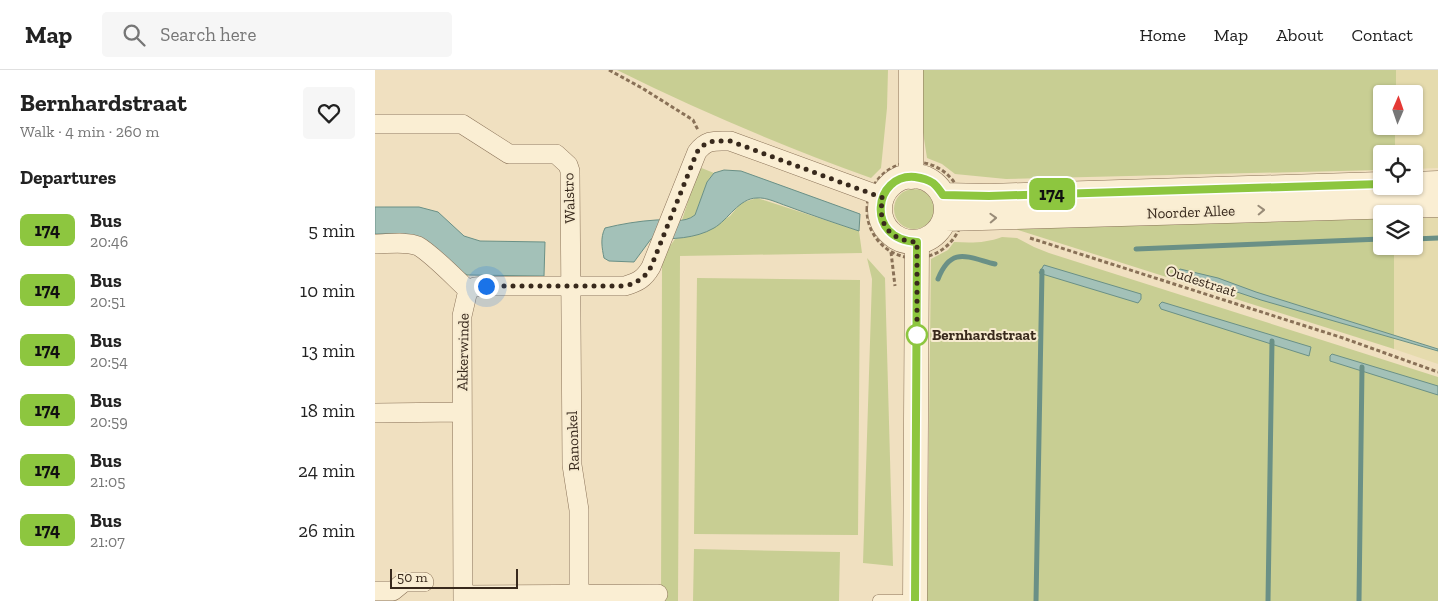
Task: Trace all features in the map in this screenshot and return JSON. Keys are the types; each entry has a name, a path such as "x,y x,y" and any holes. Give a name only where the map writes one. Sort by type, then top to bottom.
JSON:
{"street":[{"path":"911,70 911,177"},
{"name":"Walstro","path":"375,124 462,124 509,154 556,154 563,159 568,164 570,172 570,286"},
{"path":"375,244 417,246 427,252 468,290 486,286 625,286 638,282 646,276 697,152 704,143 716,141 730,141 876,195"},
{"path":"911,177 924,178 933,184 943,195 950,228 941,228 934,235 917,242 907,242 897,238 889,232 884,224 876,195 896,181 911,177"},
{"path":"1423,184 1438,183"},
{"name":"Noorder Allee","path":"943,195 989,196 1373,184"},
{"name":"Noorder Allee","path":"950,228 1438,205"},
{"path":"915,600 917,242"},
{"name":"Ranonkel","path":"570,286 572,465 579,510 579,598"},
{"name":"Akkerwinde","path":"463,598 462,316 468,290"},
{"path":"375,413 462,412"},
{"path":"375,591 393,591 404,582 424,582"},
{"path":"463,598 579,598 658,594"}],"lane":[{"path":"878,601 915,600"}],"path":[{"path":"609,70 693,120 704,143"},
{"path":"876,195 867,204 870,228 876,239 891,252"},
{"path":"950,228 963,238"},
{"name":"Oudestraat","path":"1028,238 1343,338 1438,372"}],"shaded area":[{"path":"1396,70 1438,70 1438,168 1423,169 1423,145 1395,145 1395,135 1423,135 1423,85 1396,85"},
{"path":"1438,210 1438,364 1394,349 1394,255 1423,255 1423,212"}],"green space":[{"path":"617,70 888,70 887,108 881,168 871,178 806,154 679,100"},
{"path":"920,70 1396,70 1396,85 1373,85 1373,135 1395,135 1395,145 1373,145 1373,170 1006,179 955,174 942,164 927,158 922,126"},
{"path":"699,167 714,173 707,182 695,215 690,219 682,220"},
{"path":"918,189 925,192 931,198 934,209 933,217 925,226 918,229 910,229 903,226 895,217 894,205 897,198 906,190"},
{"path":"757,198 859,231 862,253 680,256 678,601 661,601 662,266 660,260 675,239 695,235 730,216 741,203"},
{"path":"1373,214 1373,255 1394,255 1394,349 1018,230 1007,222"},
{"path":"1002,237 1017,238 1049,253 1438,377 1438,601 927,601 931,259 948,250 954,242 979,242"},
{"path":"867,258 885,278 893,566 863,563 872,279"},
{"path":"697,278 860,280 858,535 694,534"},
{"path":"694,549 840,552 839,601 693,601"}],"water":[{"path":"724,170 741,171 860,214 859,231 772,200 757,198 739,205 719,224 707,232 683,238 651,239 634,262 609,261 604,258 602,239 605,228 643,221 691,218 695,215 707,182 714,173"},
{"path":"375,207 419,207 438,212 464,236 480,241 545,242 544,276 467,275 401,234 375,234"},
{"path":"1044,265 1141,294 1141,299 1138,303 1039,273"},
{"path":"1180,269 1218,278 1256,292 1438,349 1438,351 1261,300 1180,273 1178,272"},
{"path":"1162,302 1311,347 1309,356 1161,309 1159,305"},
{"path":"1332,354 1438,386 1438,395 1330,361"}],"waterway":[{"path":"1423,239 1438,238"},
{"path":"1136,249 1373,239"},
{"path":"938,279 948,262 954,258 968,257 995,264"},
{"path":"1036,601 1042,271"},
{"path":"1268,601 1272,341"},
{"path":"1359,601 1362,367"}],"bus line":[{"name":"174","path":"915,601 917,242 907,242 897,238 889,232 884,224 881,204 889,187 896,181 911,177 924,178 933,184 943,195 989,196 1373,184"}],"place":[{"name":"Bernhardstraat","path":"917,335"}],"route":[{"path":"486,286 625,286 638,282 646,276 651,267 697,152 704,143 730,141 883,198 881,214 889,232 907,242 917,242 917,335"}]}
